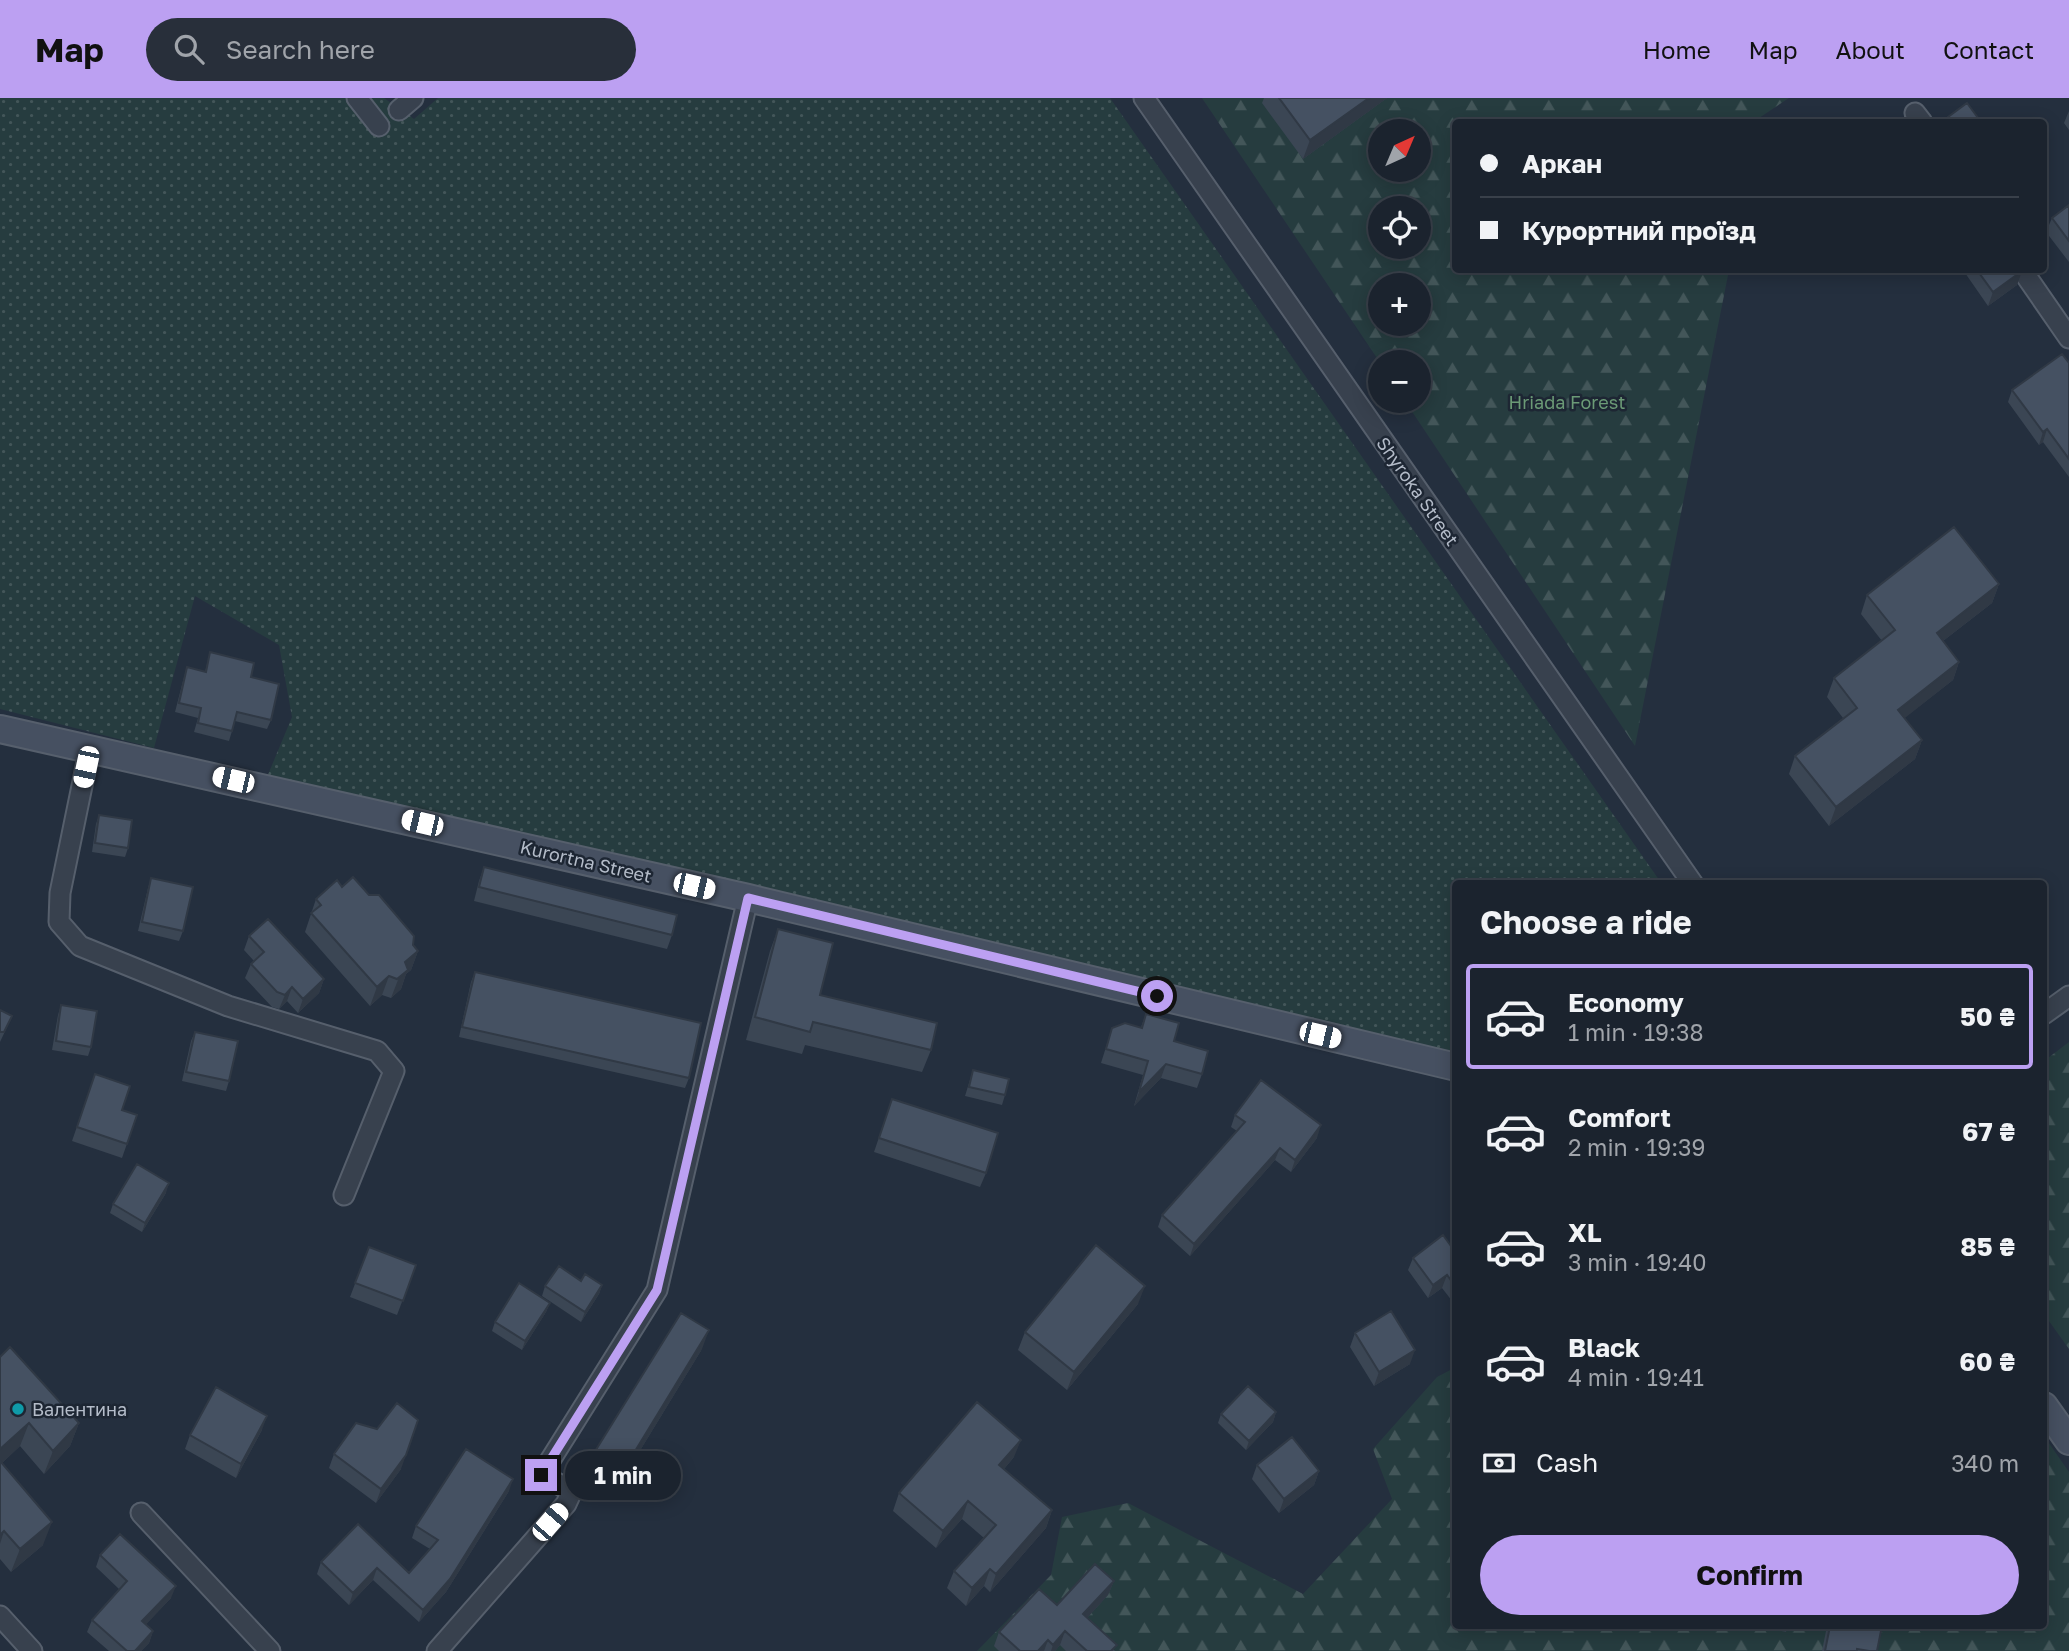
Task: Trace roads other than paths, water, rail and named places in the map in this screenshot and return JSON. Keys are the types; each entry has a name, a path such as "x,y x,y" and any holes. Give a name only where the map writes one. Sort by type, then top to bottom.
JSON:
{"main road":[{"name":"Kurortna Street","path":"0,729 90,747 748,898 1452,1066"},
{"path":"2047,1410 2069,1441"}],"street":[{"path":"357,98 379,126"},
{"name":"Shyroka Street","path":"1144,98 1690,880"},
{"path":"2024,273 2069,338"},
{"path":"90,747 60,893 59,922 80,946 228,1006 377,1051 394,1071 344,1195"},
{"path":"437,1651 566,1504 572,1492 541,1475 657,1290 748,898"},
{"path":"2047,1012 2069,996"},
{"path":"142,1513 270,1651"},
{"path":"0,1616 32,1651"}],"place":[{"name":"Валентина","path":"18,1409"}],"park label":[{"name":"Hriada Forest","path":"1567,402"}]}
